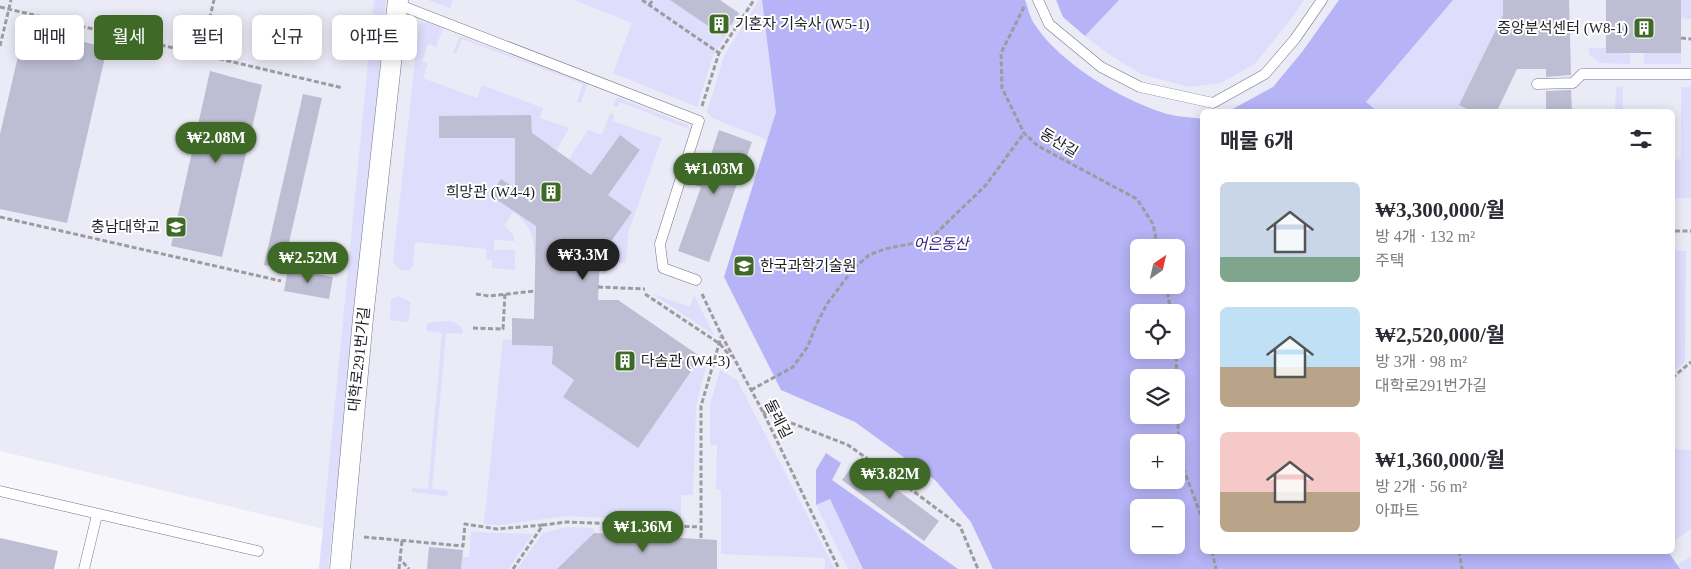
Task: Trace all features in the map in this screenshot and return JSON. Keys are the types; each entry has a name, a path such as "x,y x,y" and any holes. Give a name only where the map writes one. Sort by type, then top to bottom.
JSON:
{"street":[{"name":"대학로291번가길","path":"340,569 363,318 398,2"}],"lane":[{"path":"1038,0 1049,24 1101,67 1140,87 1213,103 1265,74 1295,39 1322,0"},
{"path":"398,2 699,121 660,244 663,268 696,280"},
{"path":"1537,84 1573,83 1582,74 1691,74"},
{"path":"0,491 258,551"},
{"path":"84,569 97,514"}],"path":[{"path":"0,46 11,0"},
{"path":"210,15 214,0"},
{"path":"642,0 719,53"},
{"path":"649,5 653,0"},
{"path":"701,112 719,53 754,0"},
{"name":"동산길","path":"1028,0 1001,53 1002,88 1024,134 1038,146 1137,199 1152,224 1156,239"},
{"path":"0,7 173,48"},
{"path":"1681,38 1691,39"},
{"path":"223,60 343,88"},
{"path":"751,390 794,367 808,346 816,325 828,304 840,284 853,268 869,255 885,249 929,240 986,184 1024,134"},
{"path":"0,217 281,281"},
{"path":"1675,231 1691,231"},
{"name":"둘레길","path":"696,280 722,336 751,390 839,569"},
{"path":"598,286 645,289"},
{"path":"476,294 489,296 535,291"},
{"path":"473,328 503,329 505,294"},
{"path":"645,294 720,344 735,362"},
{"path":"701,538 701,406 722,336"},
{"path":"1176,359 1179,457 1200,513"},
{"path":"1675,375 1691,362"},
{"path":"762,412 848,445 913,491 960,526 978,569"},
{"path":"362,537 463,546 465,524 497,528 567,522 701,527"},
{"path":"513,569 543,525"},
{"path":"399,569 402,541"},
{"path":"1213,554 1216,569"},
{"path":"1460,554 1462,569"},
{"path":"400,559 409,569"}],"shaded area":[{"name":"한국과학기술원","path":"0,0 1691,0 1691,569 319,569 323,529 0,451"},
{"path":"374,0 386,0 385,15 373,15"},
{"path":"428,0 453,0 450,8"},
{"path":"574,0 670,0 723,35 739,13 741,13 713,56 697,107 613,73 632,23"},
{"path":"759,0 762,0 776,112 767,140 712,118 707,112 724,56"},
{"path":"1119,0 1304,0 1255,64 1221,83 1189,87 1141,74 1110,55 1085,36"},
{"path":"1453,0 1503,0 1503,15 1459,105 1467,109 1374,109 1365,103"},
{"path":"1681,0 1691,0 1691,19 1681,18"},
{"path":"427,22 443,28 436,47 428,44 422,61 428,63 423,78 477,98 482,85 543,108 540,118 569,128 557,150 546,143 536,157 532,140 531,116 439,116 440,138 515,138 515,188 501,179 490,195 536,226 535,256 530,231 524,221 513,212 504,226 512,233 515,241 494,240 494,250 515,250 515,270 492,268 492,260 486,259 486,249 415,242 413,266 409,270 401,270 393,263 415,60 417,60 419,24"},
{"path":"460,36 587,84 581,103 577,102 583,84 462,39 456,54 453,53"},
{"path":"1589,48 1606,48 1606,53 1630,53 1630,64 1600,63 1589,54"},
{"path":"1644,53 1681,53 1681,64 1644,64"},
{"path":"368,60 380,60 366,215 328,569 319,569"},
{"path":"1623,86 1623,109 1615,109 1616,87"},
{"path":"1681,87 1691,87 1691,198 1675,198 1675,160 1681,159"},
{"path":"617,97 688,125 689,129 620,102 618,107 613,106"},
{"path":"610,113 615,115 613,121 662,138 628,233 626,263 607,262 606,274 599,273 600,258 632,212 608,195 640,150 620,135 591,175 569,159 588,130 602,135"},
{"path":"1675,251 1686,251 1685,362 1675,370"},
{"path":"651,293 690,307 694,295 714,335"},
{"path":"398,296 411,302 408,322 390,320 391,299"},
{"path":"451,321 459,325 463,330 462,334 446,333 432,489 448,491 447,496 412,492 412,488 428,489 442,333 427,331 427,324"},
{"path":"503,339 512,340 512,345 553,346 552,364 574,380 563,397 638,448 701,357 707,362 696,407 693,495 681,495 681,522 568,516 498,525 484,524"},
{"path":"720,370 737,380 835,569 825,569 825,558 721,554 721,490 716,489 717,445 710,445 710,405"},
{"path":"1675,449 1691,450 1691,529 1675,541"},
{"path":"830,499 863,569 848,569 816,505"},
{"path":"568,527 594,528 594,533 557,569 517,569 543,533"},
{"path":"471,532 533,534 508,569 461,569 462,557 469,557"},
{"path":"1691,556 1691,569 1680,569 1677,565"}],"green space":[{"name":"어은동산","path":"762,0 1025,0 1033,22 1046,39 1060,53 1093,78 1147,107 1178,116 1200,119 1200,554 1670,554 1680,569 993,569 971,522 935,480 855,422 781,390 724,277 776,112"},
{"path":"1056,0 1119,0 1085,36 1063,17"},
{"path":"1339,0 1453,0 1366,102 1375,109 1233,109 1273,87 1302,52"},
{"path":"826,453 841,463 832,480 958,569 863,569 830,499 816,505 816,470"}],"building":[{"name":"기혼자 기숙사 (W5-1)","path":"670,0 720,0 739,13 723,36"},
{"path":"1503,0 1569,0 1571,75 1546,77 1546,69 1517,69 1498,109 1467,109 1459,105 1503,15"},
{"name":"중앙분석센터 (W8-1)","path":"1606,0 1681,0 1681,53 1606,53"},
{"path":"84,42 94,45 94,60 104,60 67,223 0,209 0,134 17,60 84,60"},
{"path":"210,71 262,85 222,257 171,246"},
{"path":"1571,90 1572,109 1546,109 1546,91"},
{"path":"303,94 322,98 283,269 264,265"},
{"path":"531,115 532,133 591,175 620,135 640,150 608,195 632,212 600,257 598,300 618,300 701,357 638,448 563,397 574,380 552,364 553,346 512,345 512,318 534,319 536,226 490,195 501,179 515,188 515,138 439,138 439,116"},
{"path":"719,130 752,142 709,262 678,251 701,187 692,184 700,162 708,164"},
{"path":"288,269 333,277 329,299 284,291"},
{"path":"857,460 939,521 924,541 842,480"},
{"path":"594,533 717,540 717,569 557,569"},
{"path":"0,538 58,551 54,569 0,569"},
{"path":"429,547 463,550 461,569 427,569"}],"place":[{"name":"기혼자 기숙사 (W5-1)","path":"719,24"},
{"name":"중앙분석센터 (W8-1)","path":"1644,28"},
{"name":"희망관 (W4-4)","path":"551,192"},
{"name":"충남대학교","path":"176,227"},
{"name":"한국과학기술원","path":"744,266"},
{"name":"다솜관 (W4-3)","path":"625,361"}]}
